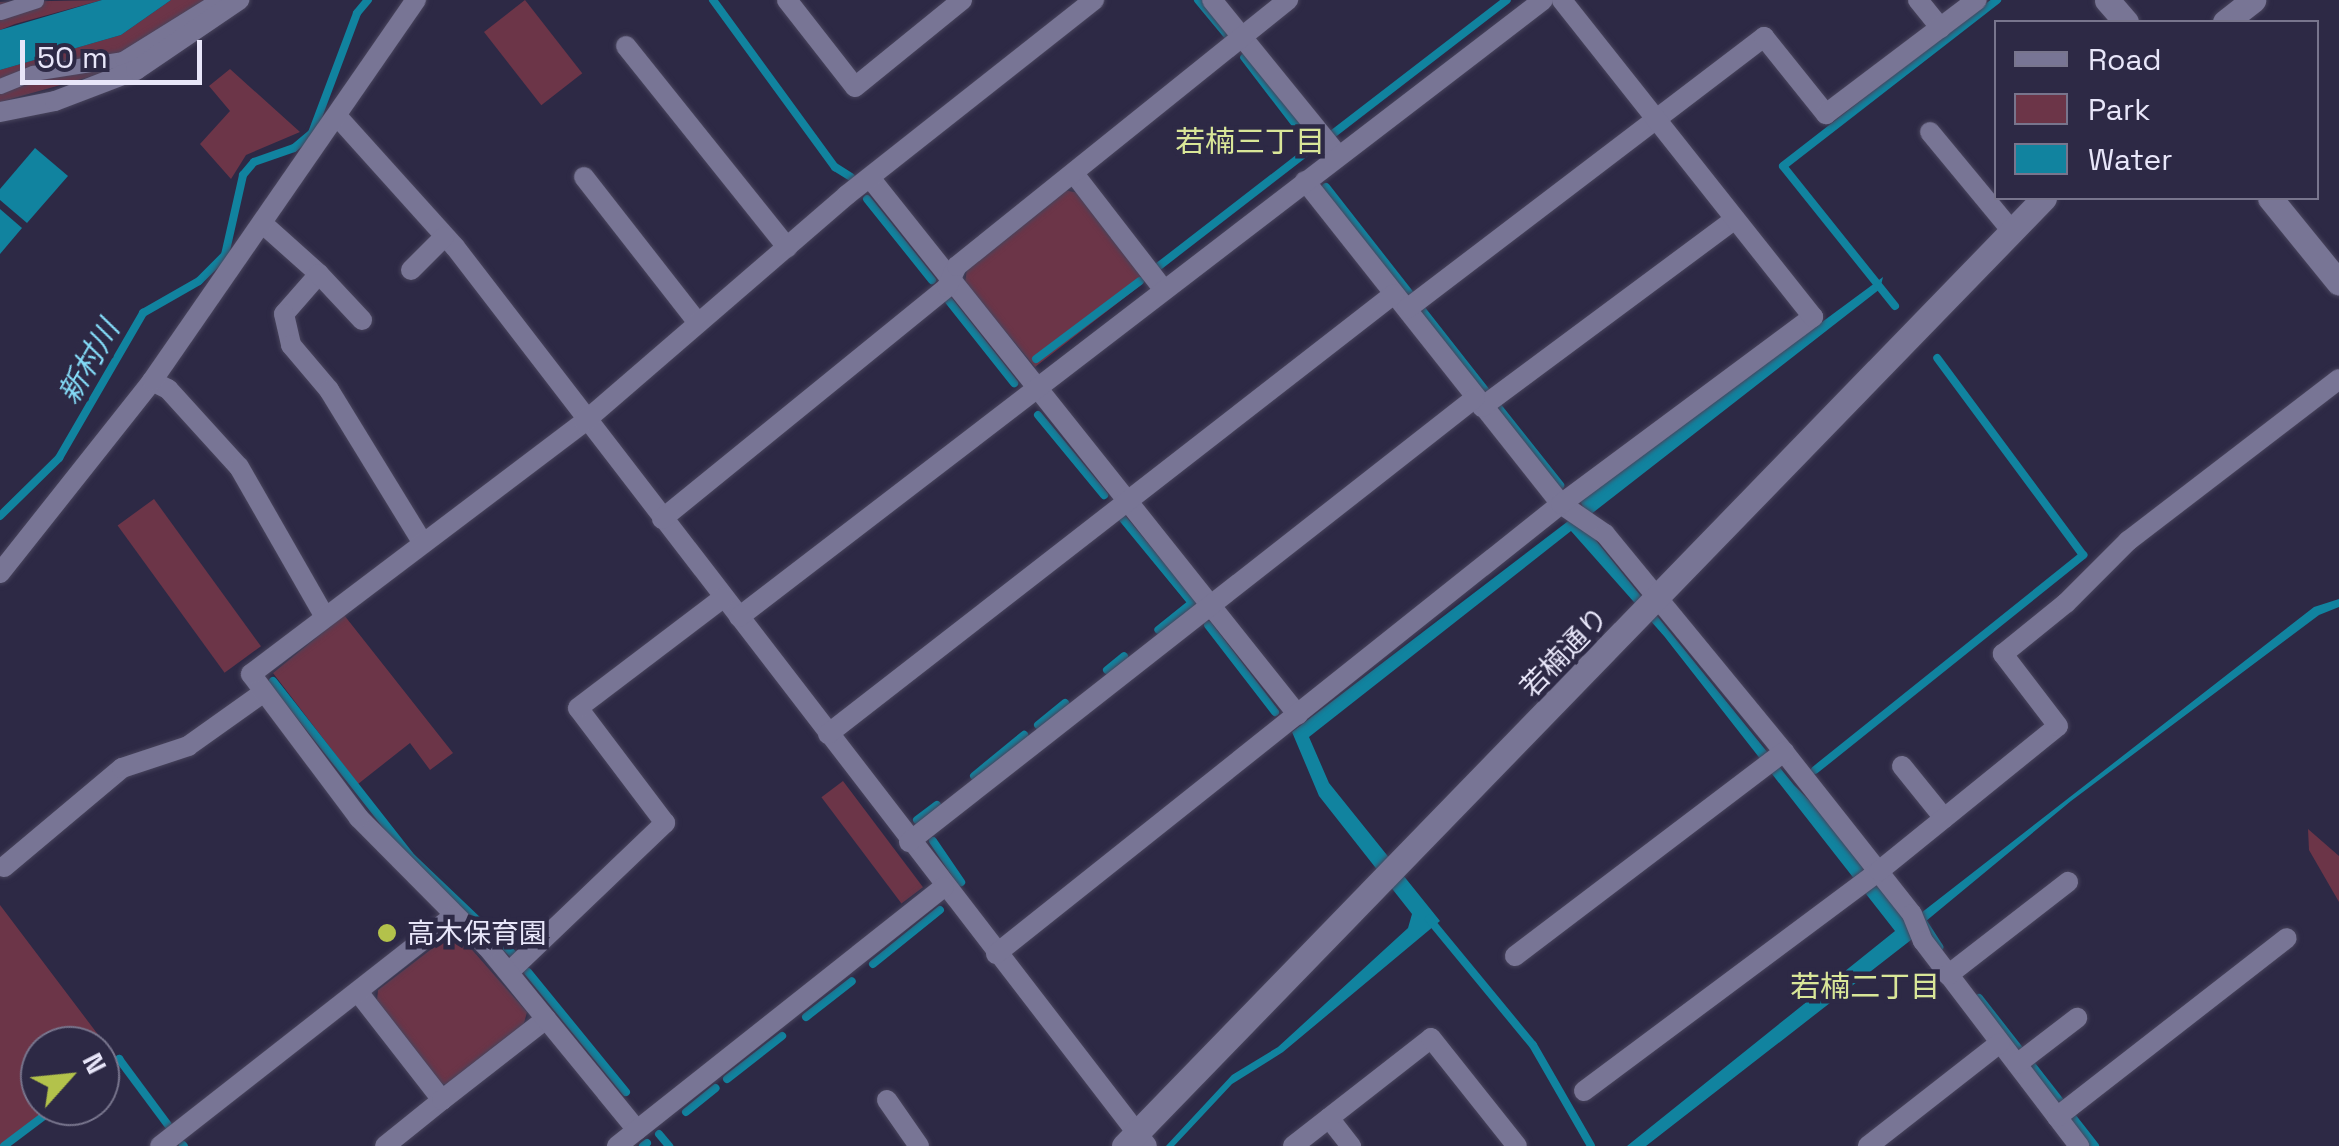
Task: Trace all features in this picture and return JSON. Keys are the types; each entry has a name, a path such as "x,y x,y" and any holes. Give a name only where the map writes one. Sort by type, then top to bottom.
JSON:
{"street":[{"path":"0,12 36,0"},
{"path":"0,86 33,73 122,59 217,0"},
{"path":"0,112 55,102 136,70 239,0"},
{"path":"0,573 152,381 416,0"},
{"path":"787,0 855,87 952,3"},
{"path":"637,1130 509,972 359,818 251,674 584,422 787,246 1094,0"},
{"path":"1212,0 1338,155"},
{"path":"662,519 952,278 957,266 1288,0"},
{"path":"739,617 1543,0"},
{"path":"996,954 1298,715 1575,511 1814,317 1562,0"},
{"path":"1918,0 1940,28"},
{"path":"828,734 1126,497 1764,37 1826,114 1976,0"},
{"path":"2108,0 2124,20"},
{"path":"2228,20 2253,0"},
{"path":"626,46 787,246"},
{"path":"337,116 444,237 574,400 584,422 724,597 1136,1142"},
{"path":"1930,132 2012,231"},
{"path":"1075,175 1162,289"},
{"path":"584,177 698,323"},
{"path":"871,179 1298,715"},
{"path":"1306,181 1479,402 1575,511 1659,597 1784,752 1912,914 1923,942 1956,968 2000,1043 2024,1059 2065,1110 2079,1146"},
{"name":"若楠通り","path":"1136,1142 1404,859 2042,200"},
{"path":"2272,200 2339,283"},
{"path":"909,842 1479,402 1734,220"},
{"path":"262,223 319,274 362,320"},
{"path":"412,270 444,237"},
{"path":"319,274 284,314 291,345 329,390 422,542"},
{"path":"1584,1091 1879,871 2058,726 2003,654 2066,604 2128,541 2339,379"},
{"path":"152,381 168,389 239,466 325,618"},
{"path":"509,972 665,824 578,708 724,597"},
{"path":"4,867 122,768 188,746 264,692"},
{"path":"1515,956 1784,752"},
{"path":"1902,766 1944,818"},
{"path":"1956,968 2068,882"},
{"path":"617,1146 944,887"},
{"path":"165,1145 454,916"},
{"path":"2065,1110 2287,938"},
{"path":"358,992 442,1100"},
{"path":"2024,1059 2077,1018"},
{"path":"385,1146 546,1019"},
{"path":"1293,1146 1430,1038 1516,1146"},
{"path":"1868,1146 2000,1043"},
{"path":"887,1100 920,1146"},
{"path":"1329,1118 1351,1146"}],"green space":[{"path":"102,0 15,24 0,30 0,2"},
{"path":"171,0 226,0 107,72 0,102 0,70 121,35"},
{"path":"525,0 582,73 541,105 484,32"},
{"path":"230,69 300,132 246,155 231,179 200,144 230,111 209,86"},
{"path":"1064,190 1079,193 1146,281 1035,367 965,283 967,268"},
{"path":"154,499 261,646 225,673 118,525"},
{"path":"344,615 453,753 430,770 410,743 358,784 273,673"},
{"path":"843,781 923,887 901,903 821,797"},
{"path":"2308,829 2339,856 2339,902 2309,850"},
{"path":"0,905 92,1026 20,1026 20,1126 32,1126 6,1146 0,1146"},
{"path":"459,935 527,1012 523,1027 453,1084 441,1084 377,1000 378,990 447,937"}],"water":[{"path":"102,0 171,0 121,35 0,70 0,30"},
{"path":"35,148 68,176 27,223 0,200 0,189"},
{"path":"0,209 22,228 0,254"},
{"path":"1883,277 1880,289 1581,522 1794,785 1921,913 2314,607 2339,599 2339,607 2319,615 2071,801 1914,931 1911,940 1646,1146 1627,1146 1895,931 1664,636 1571,531 1309,737 1329,783 1440,921 1283,1052 1232,1084 1174,1146 1166,1146 1232,1075 1278,1047 1408,928 1412,914 1319,796 1292,732 1584,509 1580,501"}],"waterway":[{"name":"新村川","path":"0,516 59,458 143,313 199,281 225,255 243,175 254,162 294,148 312,133 357,13 368,0"},
{"path":"713,0 835,167 851,177"},
{"path":"1198,0 1228,36"},
{"path":"1334,133 1507,0"},
{"path":"1895,306 1783,166 1997,0"},
{"path":"1159,266 1313,147 1244,57"},
{"path":"1326,187 1409,293"},
{"path":"867,199 932,280"},
{"path":"1036,359 1140,281"},
{"path":"949,301 1014,383"},
{"path":"1422,310 1485,390"},
{"path":"1815,770 2083,555 1937,358"},
{"path":"1498,407 1560,485"},
{"path":"1038,415 1104,495"},
{"path":"1123,519 1192,603 1158,630"},
{"path":"1208,625 1275,712"},
{"path":"1107,670 1124,656"},
{"path":"273,681 412,858 514,955"},
{"path":"1038,725 1065,703"},
{"path":"974,776 1024,735"},
{"path":"917,820 937,805"},
{"path":"933,841 961,882"},
{"path":"873,964 940,910"},
{"path":"1429,919 1533,1045 1591,1146"},
{"path":"1923,922 1939,947"},
{"path":"528,972 626,1092"},
{"path":"806,1017 852,981"},
{"path":"1979,998 2095,1146"},
{"path":"727,1079 782,1036"},
{"path":"120,1060 168,1125"},
{"path":"686,1112 716,1088"},
{"path":"4,1146 30,1126"},
{"path":"659,1134 669,1146"},
{"path":"643,1146 647,1143"}],"place":[{"name":"高木保育園","path":"387,933"}],"district":[{"name":"若楠三丁目","path":"1250,142"},
{"name":"若楠二丁目","path":"1865,987"}]}
